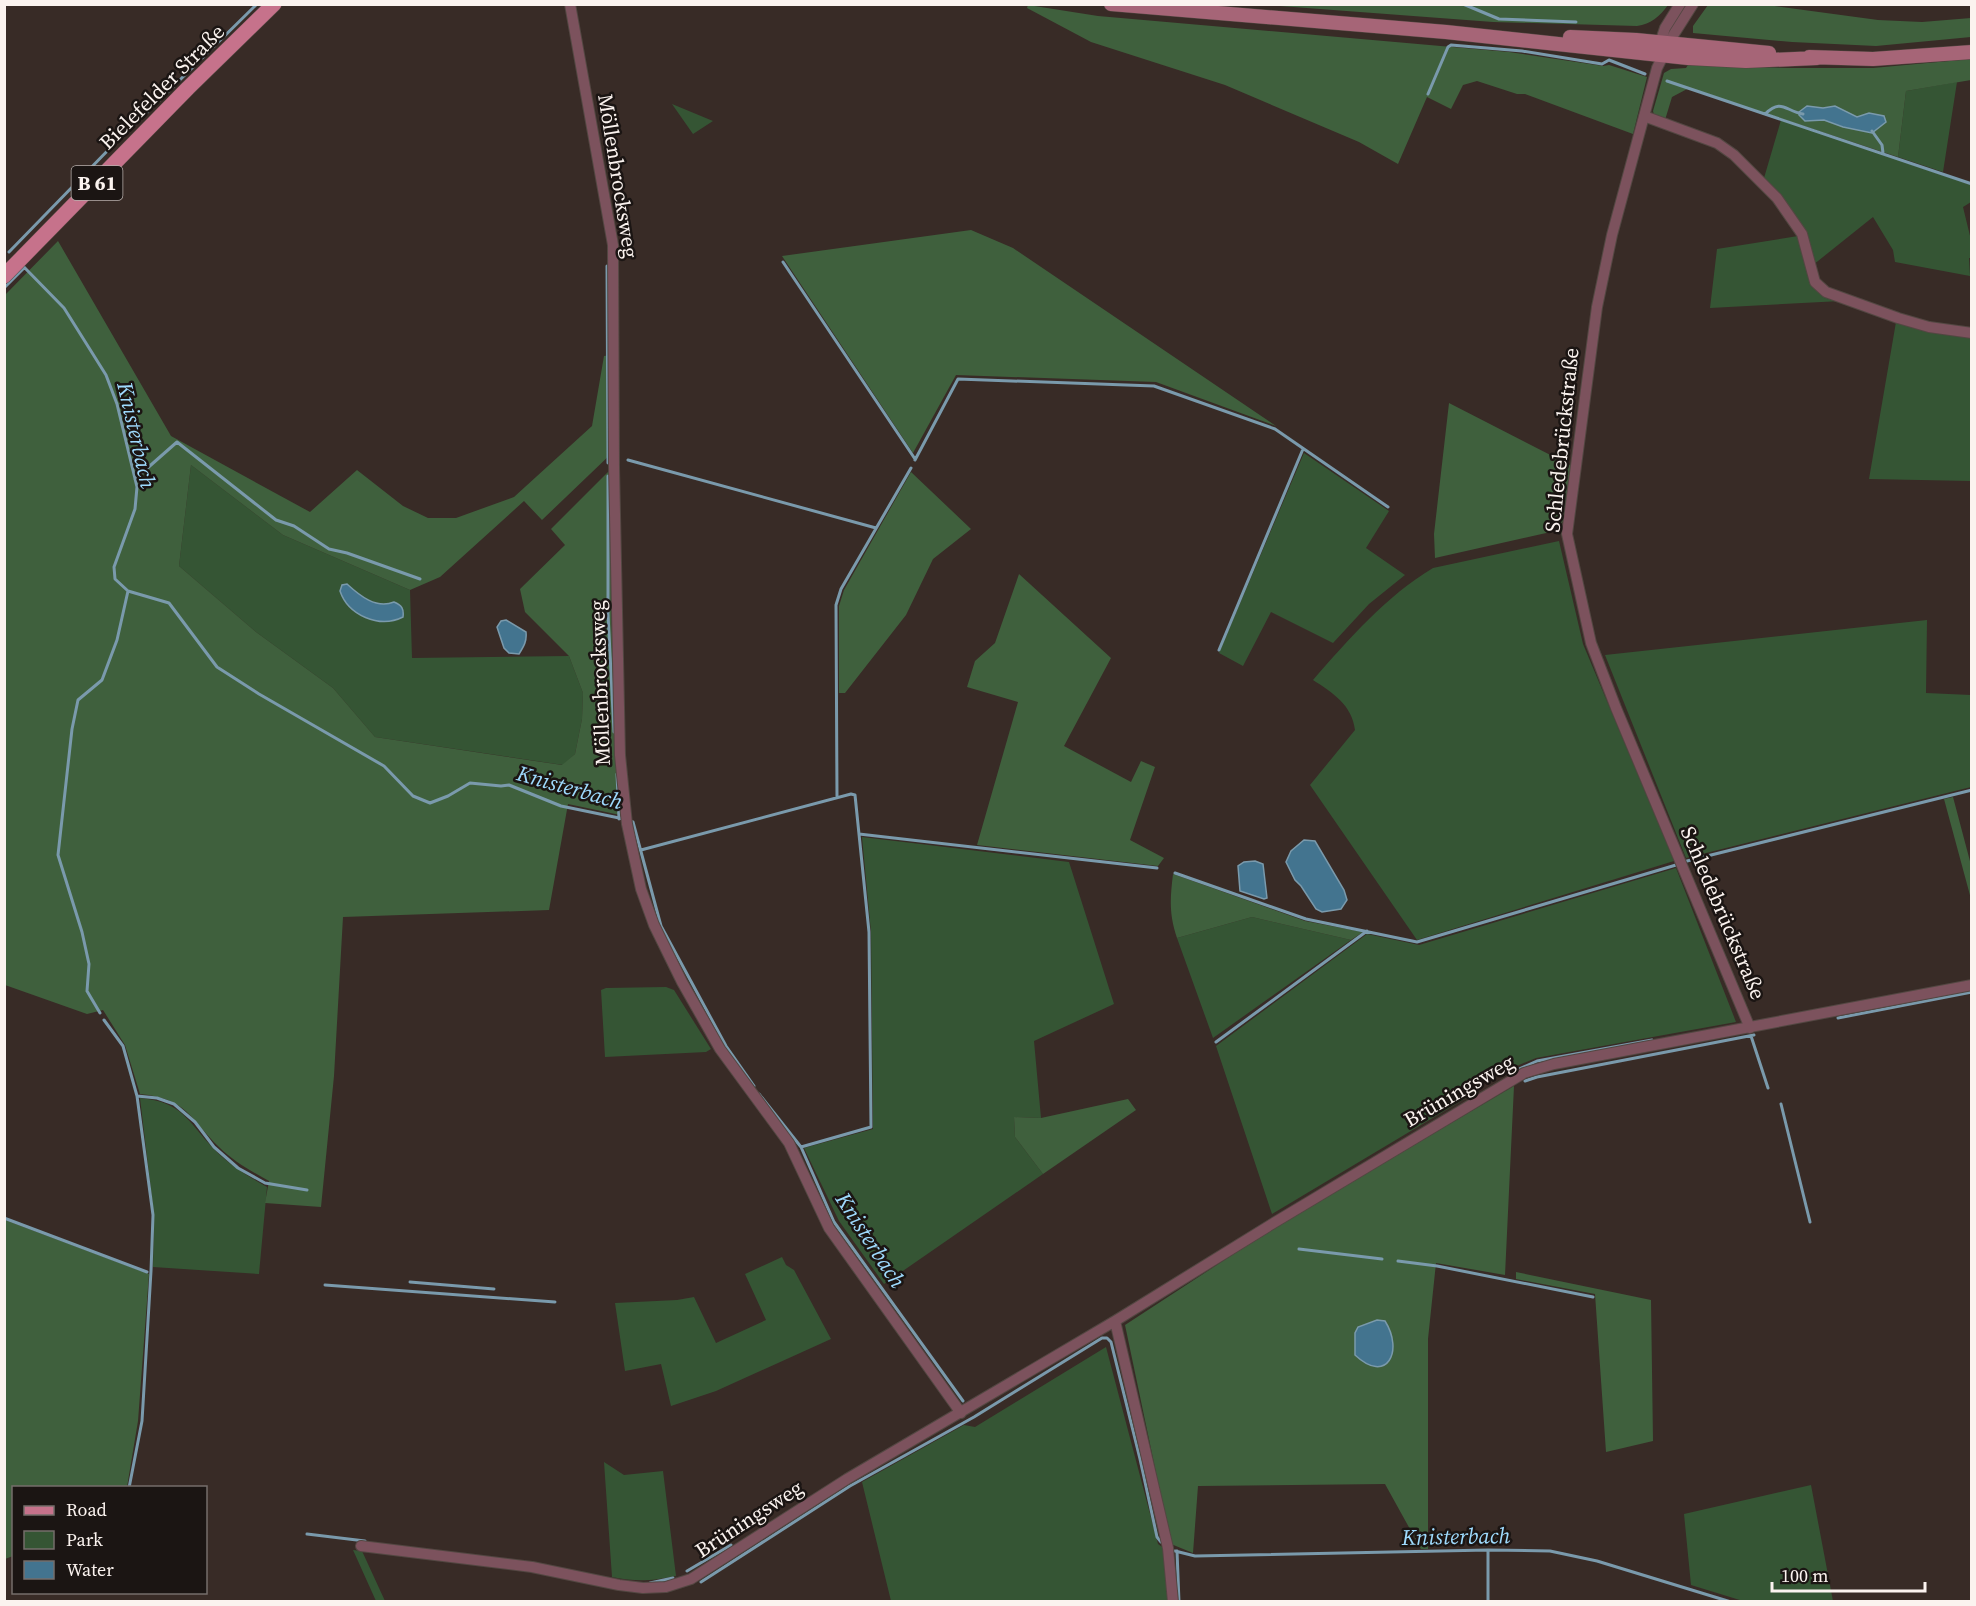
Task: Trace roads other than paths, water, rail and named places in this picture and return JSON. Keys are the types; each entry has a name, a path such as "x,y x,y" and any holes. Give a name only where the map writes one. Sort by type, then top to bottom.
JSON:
{"main road":[{"name":"Bielefelder Straße","path":"4,276 188,88 274,4"},
{"path":"1110,4 1446,32 1498,33 1661,52 1873,59 1971,52"}],"street":[{"name":"Möllenbrocksweg","path":"570,4 613,245 614,466 620,743 626,820 641,889 654,926 682,982 720,1049 789,1143 828,1228 961,1413"},
{"name":"Schledebrückstraße","path":"1680,4 1669,20 1612,236 1597,307 1568,534 1591,643 1750,1028"},
{"name":"Schledebrückstraße","path":"1661,52 1693,4"},
{"path":"1644,116 1717,143 1734,155 1776,198 1802,234 1815,282 1826,292 1929,327 1971,333"},
{"name":"Brüningsweg","path":"361,1546 532,1567 643,1588 666,1587 691,1580 847,1479 1115,1322 1272,1224 1524,1073 1554,1064 1971,985"},
{"path":"1115,1322 1168,1548 1173,1602"}],"water":[{"path":"1807,106 1823,108 1835,106 1857,117 1869,113 1884,116 1886,122 1872,133 1824,120 1805,121 1799,112"},
{"path":"347,584 375,603 397,603 402,608 403,617 384,621 366,618 357,613 344,600 340,591 342,585"},
{"path":"506,620 526,632 525,643 519,654 509,653 504,648 497,627 501,621"},
{"path":"1304,840 1315,841 1344,890 1347,900 1341,909 1322,912 1316,909 1295,880 1286,862 1291,851"},
{"path":"1255,861 1263,864 1267,898 1264,899 1240,891 1238,866 1244,862"},
{"path":"1377,1320 1385,1321 1393,1343 1389,1360 1384,1365 1376,1367 1355,1355 1355,1333 1358,1327"}],"waterway":[{"path":"125,134 257,4"},
{"path":"1463,4 1499,19 1576,22"},
{"path":"1428,94 1448,47 1451,45 1522,51 1602,64 1609,60 1645,74"},
{"path":"1667,81 1972,184"},
{"path":"1765,114 1780,106 1803,114"},
{"path":"1872,131 1882,145 1883,153"},
{"path":"9,252 115,143"},
{"path":"783,262 915,459"},
{"name":"Knisterbach","path":"23,266 64,308 106,375 117,404 137,487 135,509 114,567 115,579 128,591 169,603 217,667 259,694 384,766 413,796 430,803 470,783 509,785 561,806 624,819"},
{"path":"607,266 608,463"},
{"path":"4,288 24,268"},
{"path":"915,460 958,379 1154,386 1275,429 1388,507"},
{"path":"135,479 177,442 276,520 294,526 329,549 347,553 420,579"},
{"path":"1219,650 1303,449"},
{"path":"628,460 876,528"},
{"path":"837,798 836,605 841,589 911,468"},
{"path":"608,476 608,614 614,732"},
{"path":"100,1013 87,991 89,964 82,932 58,855 72,729 78,700 102,680 117,640 128,591"},
{"path":"617,774 619,819"},
{"path":"1687,861 1972,790"},
{"path":"641,850 851,794 855,795 869,932 871,1127 801,1147"},
{"name":"Knisterbach","path":"630,821 633,822 661,926 726,1046 754,1086"},
{"path":"859,834 1157,868"},
{"path":"1175,873 1306,919 1417,942 1676,865"},
{"path":"1216,1042 1367,931"},
{"path":"1838,1018 1972,992"},
{"path":"104,1020 123,1046 137,1096 153,1215 142,1421 129,1486"},
{"path":"1525,1081 1754,1035"},
{"path":"1751,1036 1768,1088"},
{"path":"1508,1074 1537,1061 1652,1040"},
{"name":"Knisterbach","path":"759,1094 801,1147 834,1222 963,1401"},
{"path":"137,1096 157,1098 174,1104 195,1122 214,1147 238,1168 265,1183 307,1190"},
{"path":"1781,1104 1810,1222"},
{"path":"4,1218 147,1272"},
{"path":"1299,1249 1382,1259"},
{"path":"1398,1261 1437,1266 1593,1297"},
{"path":"410,1282 494,1289"},
{"path":"325,1285 555,1302"},
{"name":"Knisterbach","path":"701,1582 850,1486 974,1417 1102,1338 1107,1338 1111,1342 1157,1537 1161,1542"},
{"path":"307,1534 365,1541"},
{"path":"687,1571 731,1545"},
{"name":"Knisterbach","path":"1175,1551 1195,1556 1488,1550 1550,1551 1597,1561 1731,1602"},
{"path":"1488,1550 1488,1602"},
{"path":"1177,1551 1179,1602"},
{"path":"650,1583 673,1578"}]}
